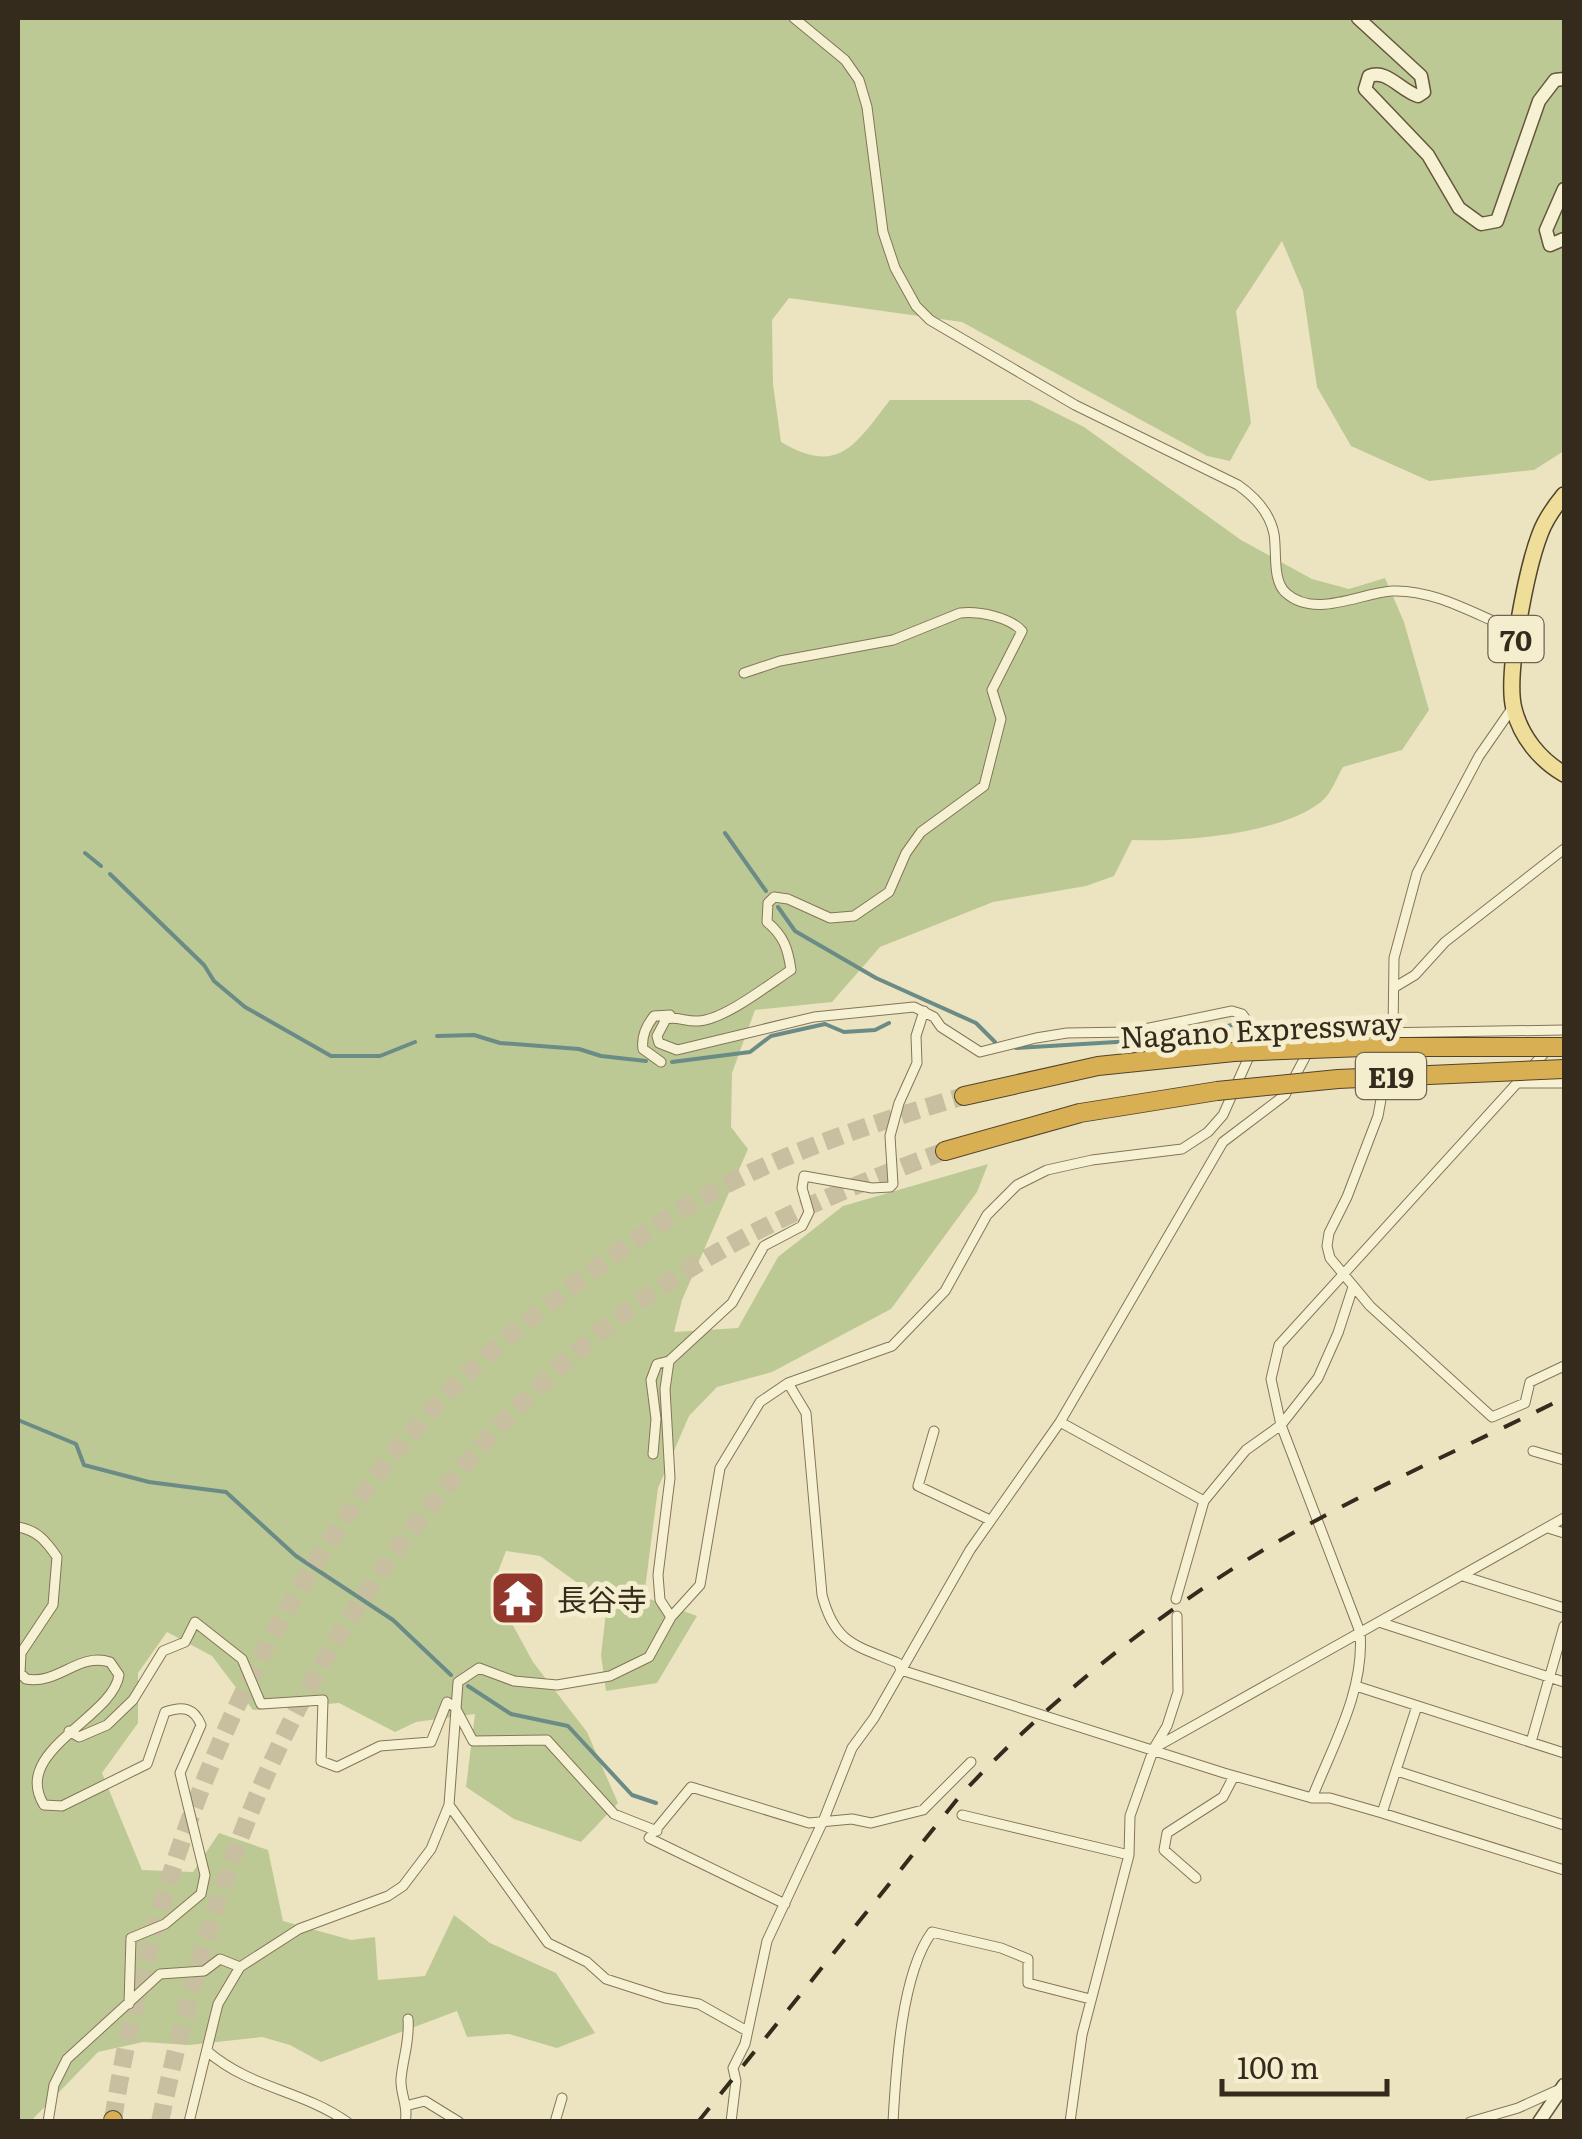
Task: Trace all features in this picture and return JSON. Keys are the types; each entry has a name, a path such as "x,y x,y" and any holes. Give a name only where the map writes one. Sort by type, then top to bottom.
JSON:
{"highway":[{"name":"Nagano Expressway","path":"964,1096 1098,1066 1234,1052 1380,1046 1564,1047"},
{"name":"Nagano Expressway","path":"944,1151 1080,1113 1218,1091 1338,1079 1564,1069"}],"main road":[{"path":"1358,18 1425,84 1424,92 1418,96 1375,72 1368,76 1366,89 1428,156 1459,208 1481,224 1496,222 1539,101 1555,80 1564,80"},
{"path":"1564,189 1546,230 1550,245 1564,239"},
{"name":"70","path":"1564,495 1541,531 1517,631 1513,706 1535,750 1564,774"},
{"path":"1539,2122 1564,2086"}],"street":[{"path":"794,18 845,60 858,80 867,107 883,232 895,268 916,306 938,328 982,348 1075,405 1238,485 1254,497 1274,533 1279,584 1292,597 1323,604 1402,591 1450,602 1517,631"},
{"path":"744,673 780,660 894,640 960,613 999,618 1015,624 1022,632 992,690 1002,718 984,786 921,832 906,853 890,892 854,916 830,918 788,899 774,897 768,903 767,922 779,932 788,948 791,970 716,1016 697,1022 666,1019 657,1036 659,1043 676,1050 814,1017 914,1007 980,1052 1006,1043 1067,1033 1130,1032 1232,1012 1242,1014 1258,1035"},
{"path":"1513,706 1479,756 1417,873 1394,958 1393,1032 1378,1116 1348,1197 1329,1233 1330,1258 1353,1287 1438,1370 1492,1416 1526,1403 1530,1382 1564,1366"},
{"path":"1394,987 1416,975 1445,942 1564,849"},
{"path":"653,1454 656,1419 651,1380 657,1364 669,1361 732,1304 764,1246 802,1226 809,1212 802,1188 804,1176 890,1188 890,1136 917,1063 916,1036 924,1012"},
{"path":"661,1062 643,1050 646,1027 654,1016 669,1014 672,1018"},
{"path":"1258,1035 1564,1031"},
{"path":"1312,1798 1356,1686 1362,1656 1360,1632 1281,1425 1271,1378 1276,1354 1341,1274 1564,1031"},
{"path":"731,2122 736,2081 733,2068 745,2044 762,1976 766,1941 824,1819 852,1748 990,1520 1060,1422 1223,1142 1285,1095 1318,1032"},
{"path":"189,2122 218,2004 240,1968 298,1929 349,1912 403,1886 432,1849 449,1805 458,1682 479,1668 514,1680 557,1685 610,1676 650,1656 671,1617 702,1580 720,1468 760,1402 788,1383 892,1346 945,1291 987,1215 1016,1185 1046,1170 1092,1160 1182,1149 1208,1132 1223,1115 1258,1035"},
{"path":"1517,1082 1564,1082"},
{"path":"1176,1599 1204,1501 1246,1450 1281,1425 1318,1378 1353,1287"},
{"path":"669,1361 665,1389 670,1478 658,1575 660,1600 671,1617"},
{"path":"788,1383 806,1413 822,1595 829,1621 852,1644 898,1662 901,1670"},
{"path":"1060,1422 1204,1501"},
{"path":"934,1432 918,1486 990,1520"},
{"path":"1532,1451 1564,1460"},
{"path":"1154,1748 1564,1518"},
{"path":"18,1527 32,1530 57,1557 52,1606 22,1653 18,1662 20,1673 26,1679 45,1680 95,1658 110,1662 119,1675 109,1698 48,1756 39,1779 41,1800 50,1806 62,1806 147,1764 166,1712 177,1708 190,1710 201,1726 180,1772 205,1875 201,1894 165,1924 131,1938 129,2004"},
{"path":"1548,1528 1564,1533"},
{"path":"1463,1576 1564,1608"},
{"path":"1070,2122 1090,1999 1129,1855 1130,1816 1178,1692 1178,1616"},
{"path":"69,1732 80,1738 107,1725 133,1700 163,1651 185,1642 195,1622 242,1658 261,1704 323,1700 321,1761 337,1767 380,1746 431,1742 447,1702 455,1707 473,1741 547,1740 614,1814 657,1831"},
{"path":"1382,1623 1564,1682"},
{"path":"1531,1742 1564,1626"},
{"path":"901,1670 1234,1776 1312,1798 1330,1798 1564,1870"},
{"path":"1356,1686 1564,1753"},
{"path":"1382,1813 1417,1706"},
{"path":"785,1904 649,1838 691,1787 809,1823 852,1819 871,1823 922,1810 971,1762"},
{"path":"1398,1771 1564,1825"},
{"path":"1196,1878 1164,1850 1167,1832 1223,1797 1234,1776"},
{"path":"449,1805 548,1944 587,1962 606,1979 699,2004 747,2031"},
{"path":"962,1815 1129,1855"},
{"path":"893,2122 902,2025 920,1948 932,1932 1001,1948 1028,1959 1028,1983 1090,1999"},
{"path":"48,2122 54,2085 67,2059 160,1974 204,1971 220,1959 240,1968"},
{"path":"404,2122 406,2106 401,2078 410,2041 408,2019"},
{"path":"207,2051 230,2070 302,2098 347,2122"},
{"path":"1470,2122 1518,2108 1564,2086"},
{"path":"555,2122 562,2098"},
{"path":"406,2106 424,2101 459,2122"}],"green space":[{"path":"18,18 1564,18 1564,451 1534,470 1429,481 1351,446 1317,387 1303,291 1282,241 1236,311 1251,423 1230,461 1207,456 962,322 789,298 772,320 773,384 781,442 801,452 832,456 855,442 890,400 1030,400 1084,427 1241,540 1312,579 1349,589 1385,578 1404,622 1429,710 1402,750 1343,767 1325,798 1305,812 1231,834 1132,840 1114,876 1086,886 993,902 880,947 832,1002 755,1010 732,1073 731,1127 748,1149 682,1300 674,1332 738,1328 778,1257 843,1206 988,1164 977,1192 891,1309 772,1372 717,1387 689,1416 658,1488 644,1597 697,1616 657,1683 606,1691 601,1655 607,1604 540,1556 506,1551 492,1587 533,1662 587,1732 618,1803 581,1842 514,1819 466,1787 475,1714 416,1722 395,1732 339,1703 253,1710 212,1656 167,1632 138,1673 138,1723 102,1773 142,1870 193,1872 219,1833 268,1850 283,1921 351,1940 375,1937 378,1980 425,1976 454,1915 490,1943 556,1973 595,2033 557,2048 509,2034 467,2037 457,2011 321,2062 290,2045 262,2037 189,2045 143,2042 98,2052 30,2122 18,2121"}],"waterway":[{"path":"725,833 766,891"},
{"path":"85,853 101,866"},
{"path":"110,874 204,965 214,981 245,1007 331,1056 380,1056 415,1042"},
{"path":"778,907 795,931 876,978 976,1023 995,1042"},
{"path":"672,1062 750,1052 771,1036 825,1024 844,1032 875,1030 889,1023"},
{"path":"1016,1048 1133,1041 1239,1024"},
{"path":"437,1036 474,1035 500,1043 579,1049 601,1056 646,1061"},
{"path":"18,1420 76,1444 84,1465 149,1482 226,1492 296,1556 393,1620 451,1675"},
{"path":"468,1686 511,1714 568,1726 632,1795 656,1803"}],"tunnel":[{"path":"113,2120 131,2022 155,1925 186,1829 223,1736 267,1645 318,1558 376,1476 441,1400 487,1355 572,1286 656,1226 771,1163 964,1096"},
{"path":"160,2122 206,1938 269,1769 308,1689 354,1611 407,1535 517,1408 567,1360 649,1295 775,1222 945,1151"}],"railway":[{"path":"698,2122 959,1797 1018,1737 1112,1655 1214,1581 1298,1530 1564,1398"}],"place":[{"name":"長谷寺","path":"518,1598"}]}
